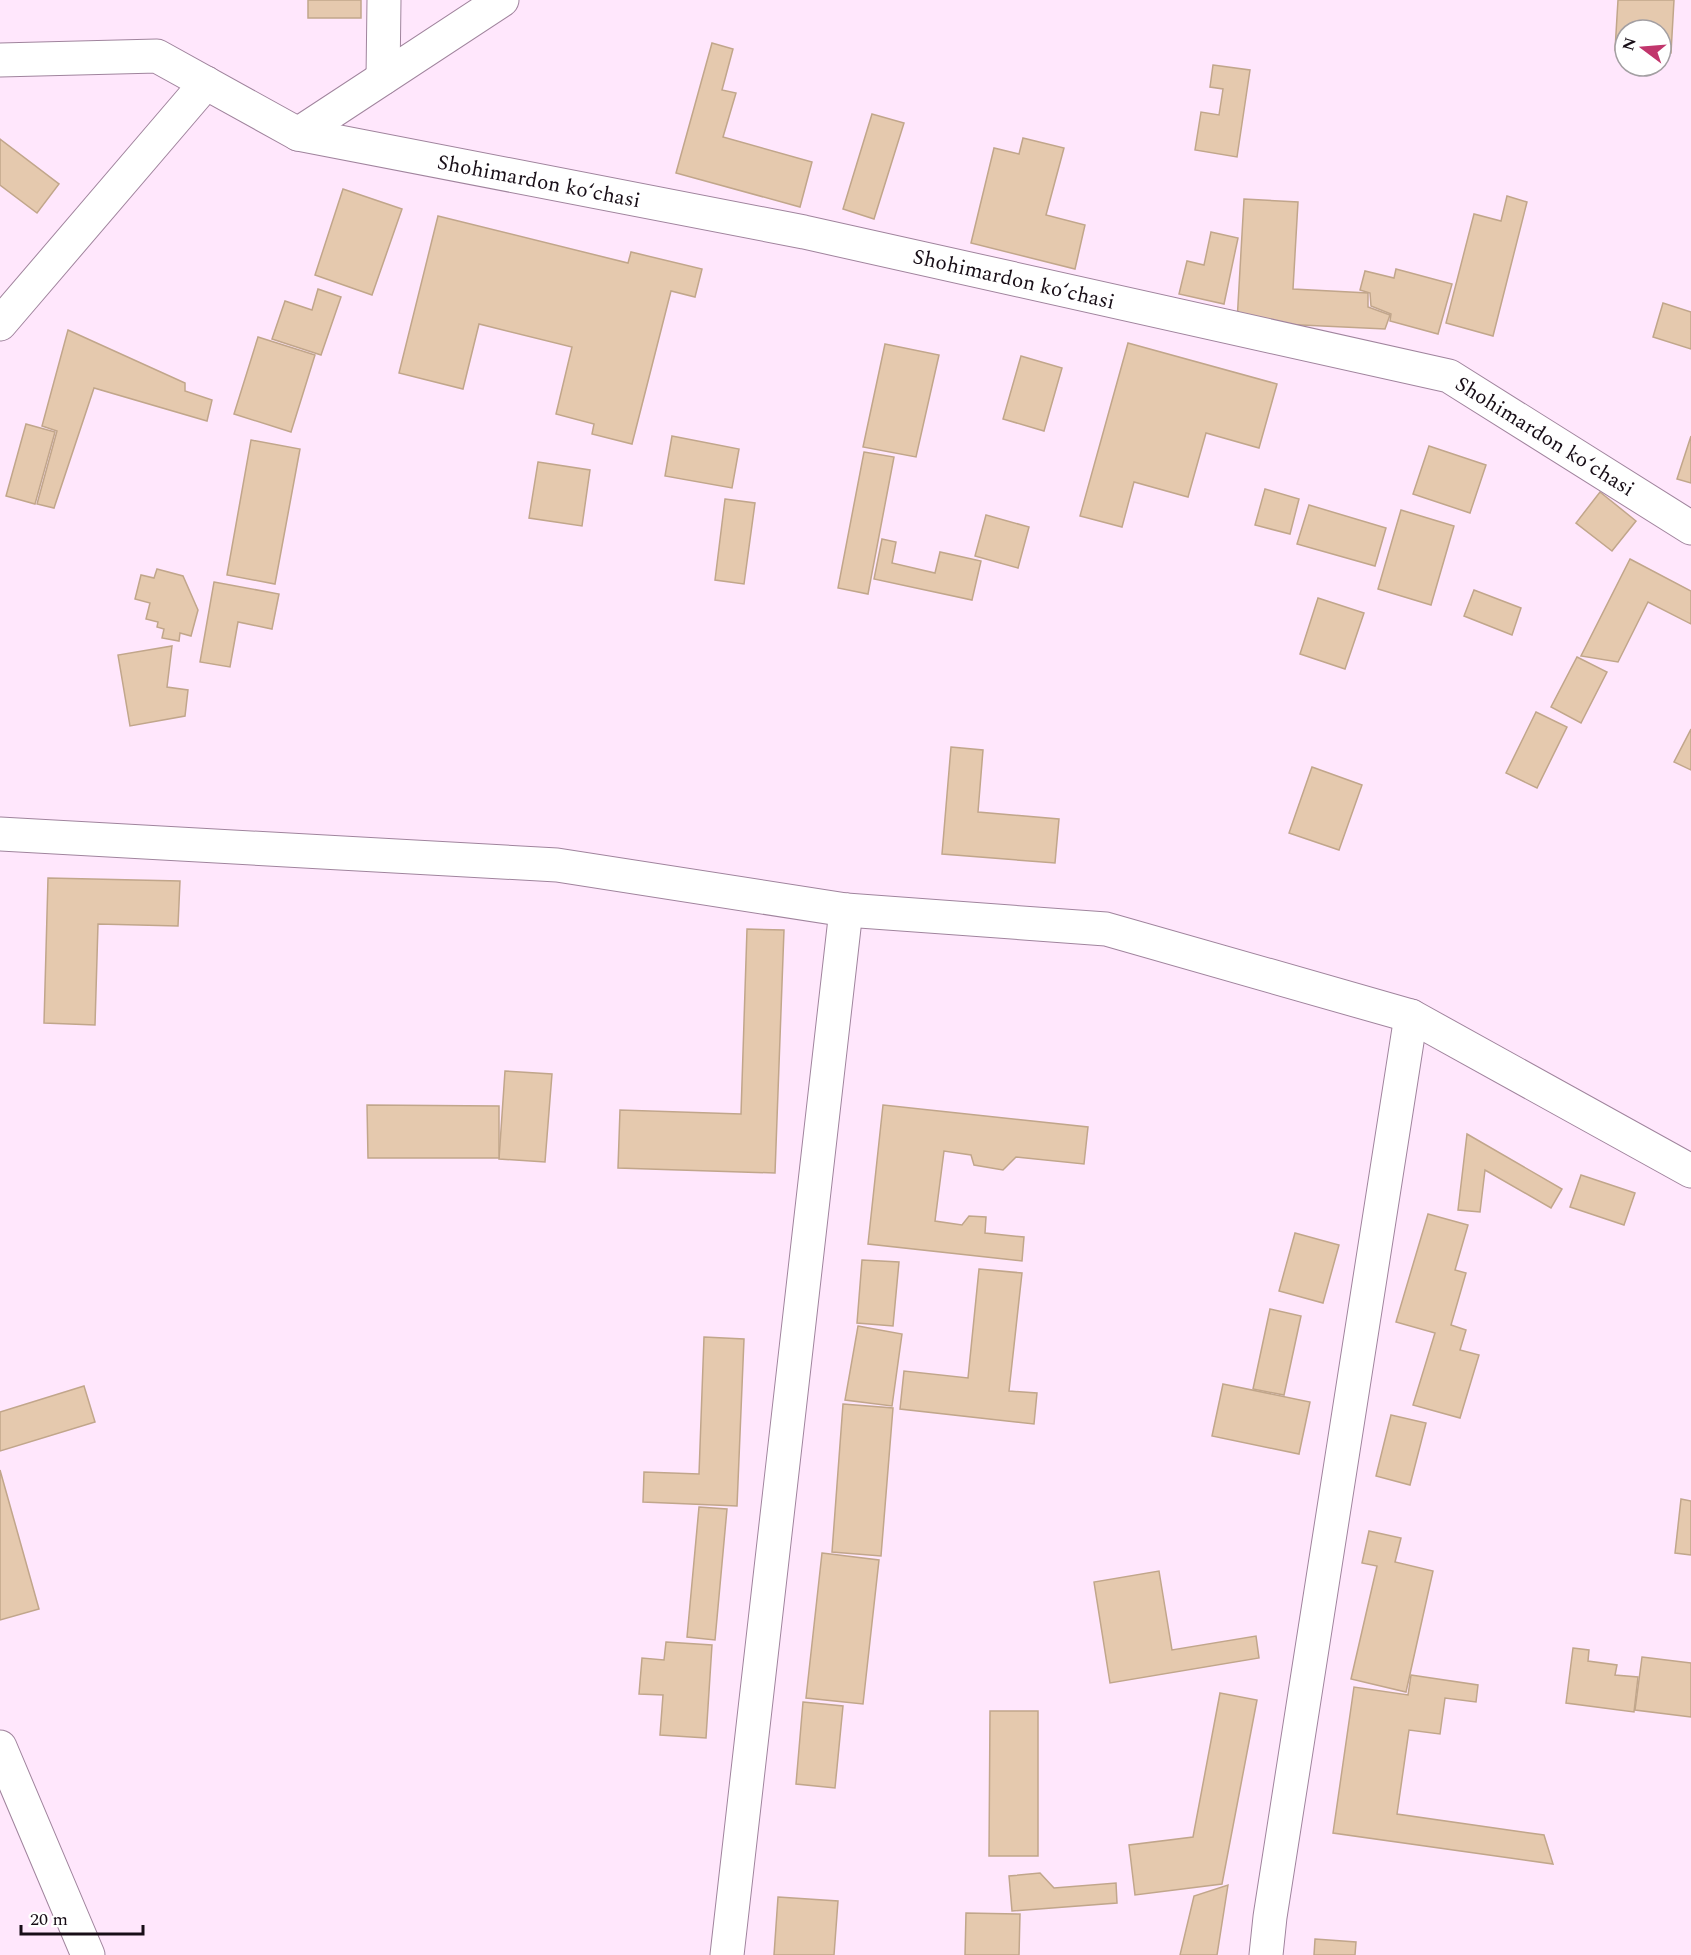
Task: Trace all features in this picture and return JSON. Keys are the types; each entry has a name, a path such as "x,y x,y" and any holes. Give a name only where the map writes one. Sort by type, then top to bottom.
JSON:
{"street":[{"path":"383,78 384,0"},
{"path":"298,134 502,0"},
{"name":"Shohimardon koʻchasi","path":"0,60 157,56 298,134 804,232 1449,376 1691,528"},
{"path":"0,324 206,83"},
{"path":"0,834 557,865 846,910 1106,929 1411,1016 1691,1171"},
{"path":"727,1955 846,910"},
{"path":"1266,1955 1411,1016"},
{"path":"0,1747 88,1955"}],"building":[{"path":"308,0 361,0 361,18 308,18"},
{"path":"1618,0 1674,0 1673,18 1617,18"},
{"path":"712,43 733,49 722,90 736,93 723,137 812,162 800,207 676,173"},
{"path":"1213,65 1250,70 1237,157 1195,150 1201,112 1219,115 1223,89 1210,87"},
{"path":"872,114 904,123 874,219 843,209"},
{"path":"1023,138 1064,148 1046,215 1085,225 1075,269 971,243 994,148 1019,154"},
{"path":"0,139 59,184 37,213 0,185"},
{"path":"343,189 402,209 372,295 315,275"},
{"path":"1507,196 1527,202 1493,336 1446,323 1474,214 1501,221"},
{"path":"1244,199 1298,202 1293,289 1368,293 1368,307 1390,315 1385,329 1237,322"},
{"path":"438,216 628,263 631,252 702,269 695,297 671,291 632,444 592,434 594,424 556,414 572,347 479,324 463,389 399,373"},
{"path":"1211,232 1238,238 1224,304 1179,294 1187,261 1204,265"},
{"path":"1396,269 1452,284 1438,334 1390,321 1391,314 1371,306 1370,293 1360,290 1365,271 1394,278"},
{"path":"318,289 341,297 321,355 272,339 285,301 312,310"},
{"path":"1663,303 1691,312 1691,349 1653,337"},
{"path":"68,330 185,383 185,391 212,400 207,421 94,388 54,508 37,504 57,431 42,426"},
{"path":"258,337 315,355 291,432 234,414"},
{"path":"1128,343 1277,384 1259,448 1206,433 1188,497 1134,482 1122,527 1080,516"},
{"path":"885,344 939,355 916,457 863,447"},
{"path":"1021,356 1062,368 1044,431 1003,419"},
{"path":"26,424 55,432 35,504 6,496"},
{"path":"672,436 739,449 732,488 665,476"},
{"path":"1691,436 1691,483 1677,479"},
{"path":"251,440 300,449 275,584 227,575"},
{"path":"1429,446 1486,465 1470,513 1413,494"},
{"path":"864,452 894,457 868,594 838,588"},
{"path":"538,462 590,470 582,526 529,518"},
{"path":"1265,489 1299,499 1290,534 1255,525"},
{"path":"1600,492 1636,521 1612,551 1576,523"},
{"path":"725,499 755,503 744,584 715,580"},
{"path":"1309,505 1386,528 1375,566 1297,544"},
{"path":"1401,510 1454,526 1431,605 1378,589"},
{"path":"986,515 1029,527 1018,568 975,556"},
{"path":"882,539 896,542 892,563 935,573 940,552 981,561 972,600 874,579"},
{"path":"1630,559 1691,591 1691,624 1648,602 1618,662 1581,656"},
{"path":"157,569 183,576 198,610 191,636 180,633 179,641 162,638 164,629 157,627 158,622 146,619 150,603 135,599 141,575 154,578"},
{"path":"214,582 279,594 272,629 238,622 230,667 200,662"},
{"path":"1474,590 1521,608 1512,635 1464,616"},
{"path":"1318,598 1364,613 1345,669 1300,654"},
{"path":"172,646 167,687 188,690 185,716 130,726 118,655"},
{"path":"1577,657 1607,672 1581,723 1551,707"},
{"path":"1536,712 1567,727 1537,788 1506,773"},
{"path":"1691,729 1691,770 1674,762"},
{"path":"951,747 983,750 978,812 1059,819 1055,863 942,854"},
{"path":"1312,767 1362,785 1339,850 1289,833"},
{"path":"48,878 180,881 178,926 98,924 95,1025 44,1023"},
{"path":"747,929 784,930 775,1173 618,1168 620,1110 741,1114"},
{"path":"505,1071 552,1074 545,1162 499,1159"},
{"path":"367,1105 499,1106 499,1158 368,1158"},
{"path":"883,1105 1088,1127 1084,1164 1016,1157 1003,1170 974,1165 971,1155 944,1151 935,1221 962,1225 969,1216 986,1217 985,1233 1024,1237 1022,1261 868,1244"},
{"path":"1467,1134 1562,1189 1551,1208 1485,1170 1480,1212 1458,1210"},
{"path":"1581,1175 1635,1193 1624,1225 1570,1207"},
{"path":"1428,1214 1468,1225 1455,1270 1466,1273 1451,1325 1466,1330 1460,1350 1479,1355 1460,1418 1413,1405 1435,1333 1396,1322"},
{"path":"1295,1233 1339,1245 1323,1303 1279,1291"},
{"path":"862,1260 899,1262 893,1326 857,1323"},
{"path":"979,1269 1022,1273 1009,1391 1037,1393 1034,1424 900,1409 904,1371 968,1378"},
{"path":"1270,1309 1301,1316 1284,1395 1253,1389"},
{"path":"858,1326 902,1334 892,1406 845,1400"},
{"path":"704,1337 744,1339 737,1506 643,1502 644,1472 699,1474"},
{"path":"1223,1384 1310,1402 1299,1454 1212,1436"},
{"path":"84,1386 95,1422 0,1451 0,1412"},
{"path":"843,1404 893,1408 881,1556 832,1552"},
{"path":"1391,1415 1426,1423 1410,1485 1376,1476"},
{"path":"0,1470 39,1609 0,1620"},
{"path":"1681,1499 1691,1501 1691,1555 1675,1553"},
{"path":"699,1507 727,1509 715,1640 687,1637"},
{"path":"1369,1531 1401,1538 1395,1562 1433,1571 1406,1692 1351,1679 1377,1566 1362,1563"},
{"path":"822,1553 879,1560 863,1704 806,1698"},
{"path":"1159,1571 1172,1650 1256,1636 1259,1658 1110,1683 1094,1582"},
{"path":"666,1642 712,1645 706,1738 660,1735 663,1695 639,1694 642,1658 664,1660"},
{"path":"1573,1648 1589,1650 1588,1661 1617,1665 1615,1675 1638,1677 1634,1712 1566,1703"},
{"path":"1642,1657 1691,1663 1691,1717 1635,1710"},
{"path":"1411,1675 1478,1685 1476,1702 1445,1698 1440,1734 1409,1730 1397,1814 1544,1835 1553,1864 1333,1833 1354,1687 1408,1695"},
{"path":"1220,1693 1257,1700 1222,1884 1135,1895 1129,1845 1193,1837"},
{"path":"803,1702 843,1706 835,1788 796,1784"},
{"path":"990,1711 1038,1711 1038,1856 989,1856"},
{"path":"1040,1873 1054,1888 1116,1883 1117,1903 1012,1911 1009,1876"},
{"path":"1228,1885 1217,1955 1180,1955 1194,1896"},
{"path":"778,1897 838,1901 834,1955 774,1955"},
{"path":"966,1913 1020,1914 1019,1955 965,1955"},
{"path":"1315,1939 1356,1942 1355,1955 1314,1955"}]}
